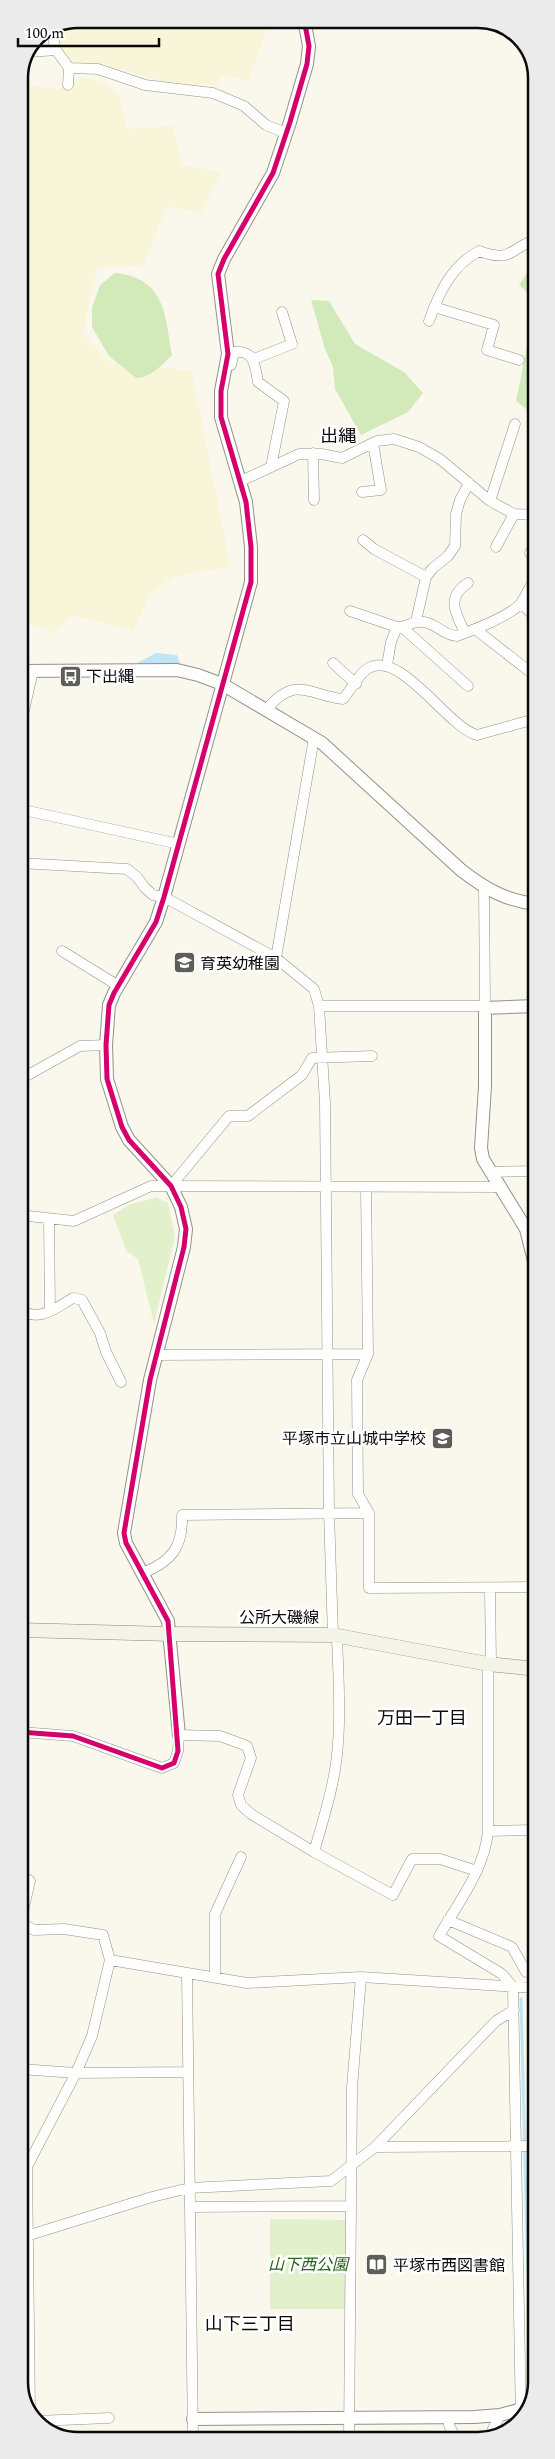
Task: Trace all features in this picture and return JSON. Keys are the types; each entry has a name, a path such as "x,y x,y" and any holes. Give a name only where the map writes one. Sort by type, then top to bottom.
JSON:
{"main road":[{"name":"公所大磯線","path":"28,1630 171,1634 335,1635 490,1664 528,1668"}],"street":[{"path":"28,1733 73,1736 162,1768 174,1763 178,1751 179,1735 171,1634 164,1612 126,1543 124,1533 142,1424 156,1355 184,1247 186,1229 183,1212 171,1186 129,1140 122,1127 108,1079 106,1045 110,1005 117,985 156,922 164,897 251,582 252,547 241,481 221,417 222,391 228,354 218,274 224,259 273,173 308,64 309,46 306,28"},
{"path":"52,35 56,50 69,68 68,85"},
{"path":"35,52 56,50"},
{"path":"69,68 98,69 145,85 213,93 244,106 266,125 286,134"},
{"path":"429,321 441,288 469,256 479,252 496,257 511,254 528,242"},
{"path":"434,308 494,325 487,350 519,360"},
{"path":"254,359 292,344 282,312"},
{"path":"226,368 231,365 234,352 250,355 254,359 258,382 284,401 270,467"},
{"path":"490,501 515,424"},
{"path":"241,481 298,454 342,458 364,445 373,444 377,440 394,440 419,447 440,459 490,501 514,514 528,515"},
{"path":"362,492 381,490 373,444"},
{"path":"313,454 314,500"},
{"path":"416,621 426,577 432,568 448,556 455,546 456,514 460,500 469,484"},
{"path":"496,547 514,514"},
{"path":"363,540 374,549 426,577"},
{"path":"465,633 456,613 454,601 458,589 468,583"},
{"path":"387,665 391,642 400,628 416,621 432,623 450,636 465,633 510,613 521,603 528,589"},
{"path":"521,603 528,610"},
{"path":"350,611 400,628 468,686"},
{"path":"475,629 528,670"},
{"path":"333,663 356,684"},
{"path":"267,709 274,701 292,690 312,690 328,698 343,699 366,670 378,664 387,665 437,703 467,732 477,735 528,721"},
{"path":"28,671 177,670 198,674 222,684 314,738 461,870 484,888 510,900 528,903"},
{"path":"28,693 33,671"},
{"path":"276,958 314,738"},
{"path":"28,811 179,844"},
{"path":"28,863 120,867 136,877 144,888 153,895 164,897 276,958 314,989 319,1006 326,1103 329,1513 340,1717 338,1746 329,1801 314,1852"},
{"path":"484,888 485,1086 481,1148 483,1159 490,1172 528,1234"},
{"path":"62,951 117,985"},
{"path":"319,1006 528,1006"},
{"path":"28,1075 80,1046 106,1045"},
{"path":"171,1186 229,1116 248,1116 302,1075 312,1058 322,1056 372,1056"},
{"path":"490,1172 528,1171"},
{"path":"28,1216 74,1221 151,1186 500,1187"},
{"path":"366,1187 368,1354 357,1380 358,1494 369,1513 369,1588 528,1587"},
{"path":"49,1220 50,1311"},
{"path":"28,1315 31,1316 50,1311 73,1298 82,1300 97,1326 121,1382"},
{"path":"156,1355 368,1354"},
{"path":"143,1573 169,1558 177,1548 182,1527 182,1515 369,1513"},
{"path":"490,1588 487,1846 477,1871 440,1936 502,1974 513,1987 523,2402"},
{"path":"179,1735 220,1736 247,1746 251,1758 238,1795 242,1805 251,1814 314,1852 393,1895 412,1859 440,1859 477,1871"},
{"path":"488,1831 528,1830"},
{"path":"215,1978 215,1914 241,1856"},
{"path":"448,1920 512,1947 526,1972 528,1972"},
{"path":"28,1927 34,1930 64,1929 103,1936 110,1960 92,2036 76,2073 28,2164"},
{"path":"110,1960 247,1983 361,1977 528,1988"},
{"path":"187,1973 193,2431"},
{"path":"349,2432 352,2088 361,1977"},
{"path":"28,2235 152,2197 189,2188 331,2181 375,2147 496,2021 514,2010"},
{"path":"28,2070 76,2073 188,2072"},
{"path":"375,2147 528,2146"},
{"path":"191,2207 350,2206"},
{"path":"28,2352 30,2396"},
{"path":"193,2419 449,2418 516,2413"},
{"path":"493,2429 500,2415"},
{"path":"47,2421 109,2418"},
{"path":"449,2418 449,2426 452,2432"}],"shaded area":[{"path":"68,28 268,28 248,81 221,75 217,85 175,84 118,69 73,62 60,47 58,31"},
{"path":"80,77 104,82 120,99 127,129 173,126 182,165 221,172 201,213 166,206 144,265 97,268 83,334 108,361 192,371 230,566 172,577 151,594 133,631 73,615 54,632 28,623 28,85 59,89"}],"green space":[{"path":"528,272 528,293 519,285"},
{"path":"115,273 132,276 144,282 160,300 164,312 172,355 156,370 146,376 136,378 109,356 92,327 92,308 100,285"},
{"path":"311,300 329,301 355,344 404,372 423,393 408,412 361,435 335,389 333,367 325,349"},
{"path":"528,342 528,410 516,401"},
{"path":"156,1197 168,1203 175,1237 154,1324 138,1259 127,1252 113,1215 129,1205"},
{"name":"山下西公園","path":"270,2219 347,2220 347,2309 270,2309"}],"water":[{"path":"156,653 177,655 181,666 133,665"}],"waterway":[{"path":"521,1999 528,2278"}],"cycle path":[{"path":"28,1733 73,1736 162,1768 174,1763 178,1751 168,1621 126,1543 124,1533 150,1380 184,1247 186,1229 181,1207 171,1186 129,1140 122,1127 107,1079 106,1045 109,1005 114,993 156,922 164,897 251,582 251,547 246,502 221,417 221,391 228,354 218,274 224,259 273,173 307,64 309,46 306,28"}],"place":[{"name":"下出縄","path":"70,676"},
{"name":"育英幼稚園","path":"184,963"},
{"name":"平塚市立山城中学校","path":"442,1438"},
{"name":"平塚市西図書館","path":"377,2265"}],"district":[{"name":"出縄","path":"338,436"},
{"name":"万田一丁目","path":"422,1718"},
{"name":"山下三丁目","path":"250,2324"}]}
